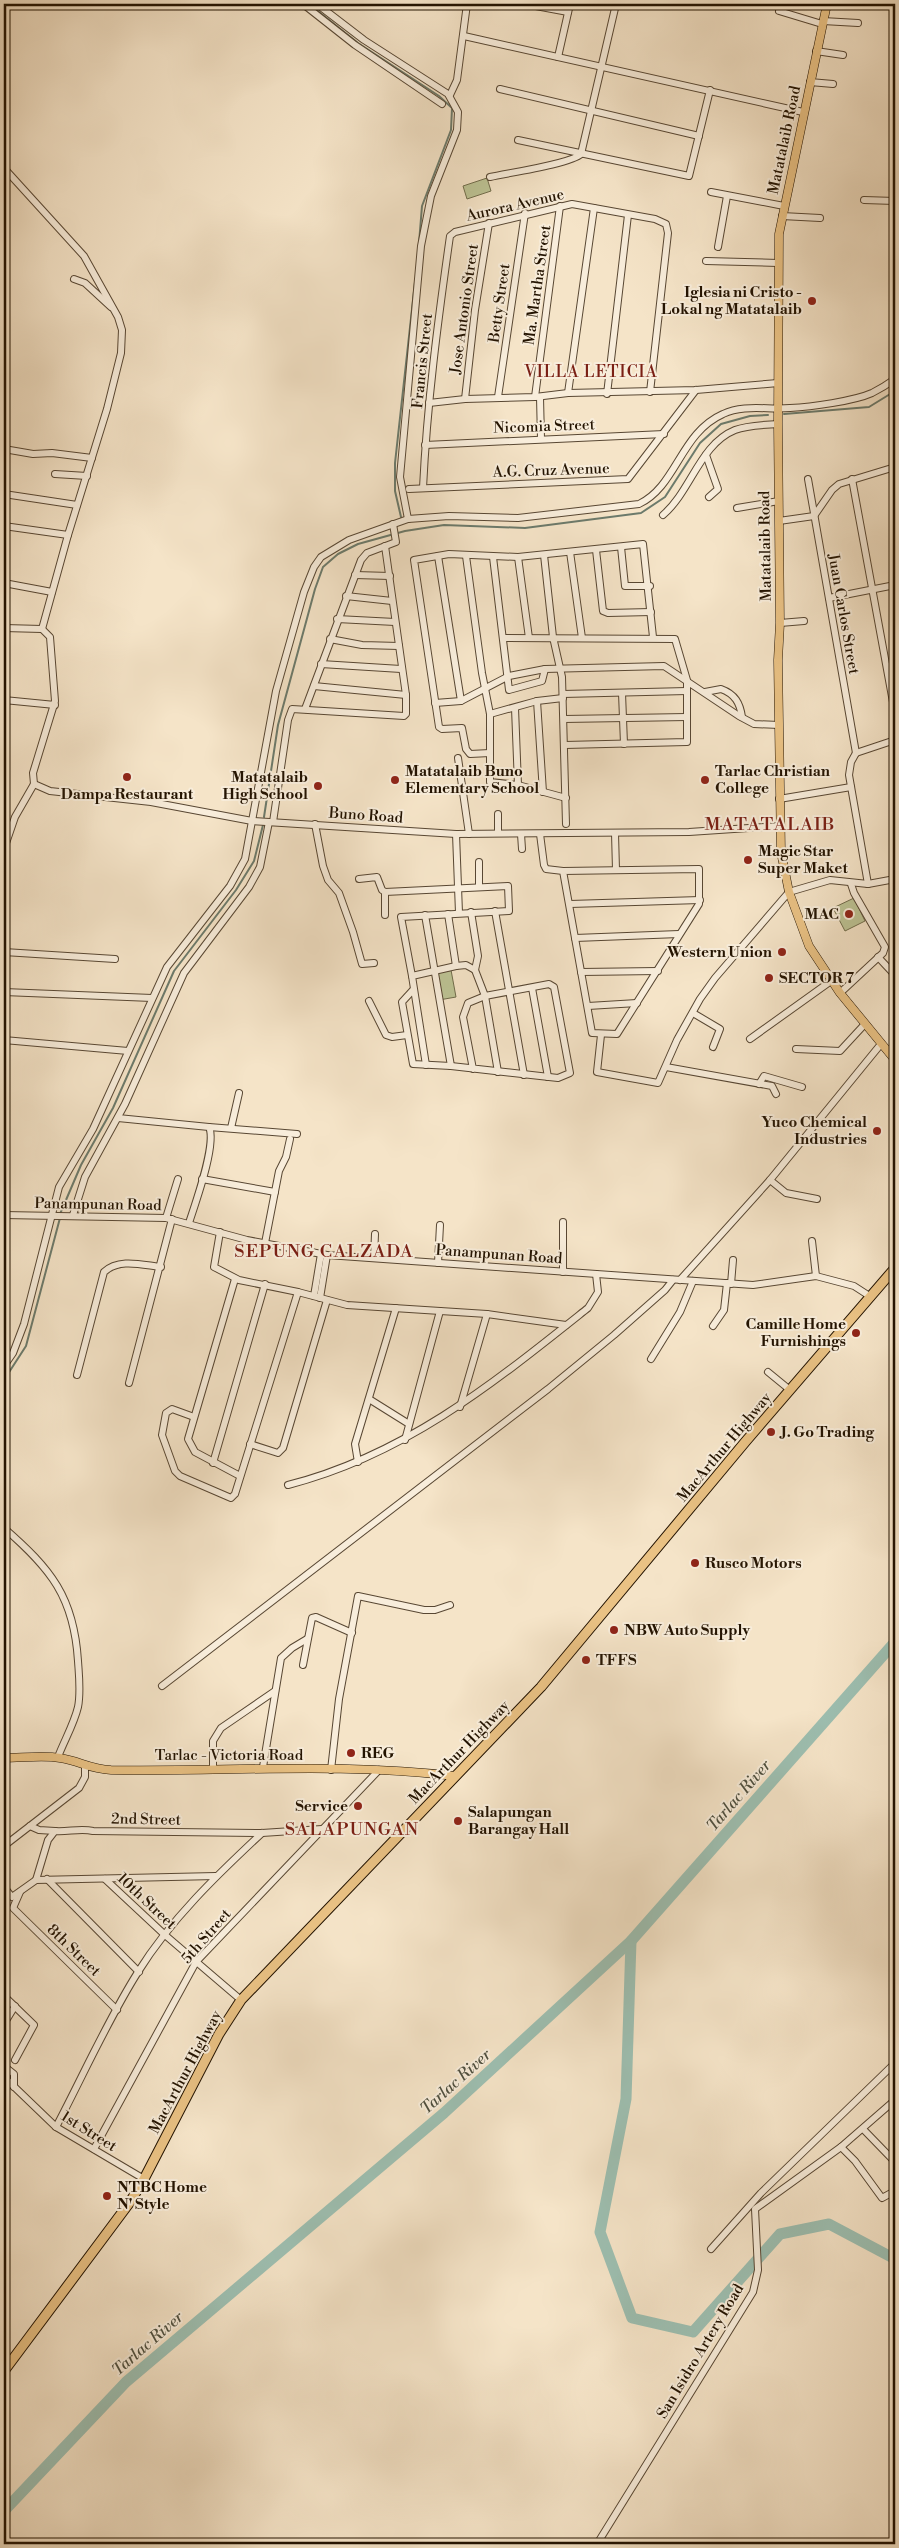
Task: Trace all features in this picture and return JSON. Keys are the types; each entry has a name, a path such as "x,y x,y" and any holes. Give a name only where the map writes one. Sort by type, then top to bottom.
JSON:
{"highway":[{"name":"MacArthur Highway","path":"4,2371 130,2202 144,2179 204,2061 241,2000 541,1687 895,1268"}],"main road":[{"name":"Matatalaib Road","path":"827,4 782,216 778,263 780,623 778,660 781,852 789,892 808,944 831,981 864,1025 895,1060"},
{"name":"Tarlac - Victoria Road","path":"4,1758 58,1757 84,1767 111,1770 263,1767 331,1770 416,1770 455,1776"}],"street":[{"path":"303,4 355,45 442,104"},
{"path":"317,4 364,40 450,95 456,106 458,124 431,196 421,246 400,477 408,519"},
{"path":"450,95 456,86 467,4"},
{"path":"525,4 568,12"},
{"path":"558,57 570,4"},
{"path":"490,177 553,164 578,157 581,154 603,67 616,4"},
{"path":"779,11 822,22 858,23"},
{"path":"464,36 803,112"},
{"path":"816,52 843,55"},
{"path":"810,82 833,84"},
{"path":"500,89 699,136"},
{"path":"518,140 688,177 690,176 710,90"},
{"path":"4,168 84,256 114,310 122,330 121,353 107,409 68,535 42,629"},
{"path":"711,192 784,206"},
{"path":"718,247 726,196"},
{"path":"864,200 895,201"},
{"name":"Aurora Avenue","path":"450,236 455,232 525,213 572,204 662,222 668,227 668,233 650,392"},
{"name":"Ma. Martha Street","path":"541,438 537,397 560,206"},
{"path":"568,393 594,208"},
{"name":"Betty Street","path":"498,397 525,213"},
{"path":"607,394 628,215"},
{"path":"782,216 820,218"},
{"name":"Jose Antonio Street","path":"464,398 475,310 489,223"},
{"name":"Francis Street","path":"423,488 429,403 450,236"},
{"path":"706,261 778,263"},
{"path":"74,279 85,283 114,310"},
{"path":"4,1366 13,1353 24,1324 58,1215 59,1187 93,1129 167,967 237,876 245,859 276,690 304,592 314,567 321,557 349,540 393,527 408,519 449,516 518,518 639,504 656,493 688,443 708,422 732,410 790,408 855,398 872,393 895,379"},
{"path":"429,403 464,398 537,397 568,393 607,394 696,390 778,383"},
{"name":"A.G. Cruz Avenue","path":"408,489 625,480 632,476 696,390"},
{"path":"663,515 676,500 706,455 720,439 735,430 778,424"},
{"name":"Nicomia Street","path":"425,445 541,438 664,434"},
{"path":"4,449 33,454 52,453 92,458"},
{"path":"706,455 718,489 709,497"},
{"path":"779,521 814,516 832,490 852,479 894,467 895,478"},
{"path":"55,474 87,476"},
{"name":"Juan Carlos Street","path":"808,479 856,753"},
{"path":"852,479 894,695 895,713"},
{"path":"4,494 77,505"},
{"path":"737,508 778,501"},
{"path":"4,526 68,535"},
{"path":"305,709 354,575 364,556 396,540 393,527"},
{"path":"490,753 469,754 466,749 462,727 440,728 412,562 449,554 518,557 644,544 650,586 653,637"},
{"path":"73,1215 85,1177 118,1118 184,972 256,876 266,846 271,822 290,712 295,708 404,716 406,695 386,546"},
{"path":"621,547 626,586 650,586"},
{"path":"596,550 603,611 608,614 651,612"},
{"path":"570,552 582,638"},
{"path":"544,555 553,637 560,667 563,696 566,824"},
{"path":"438,556 461,701"},
{"path":"466,556 490,714 491,783 518,785 566,798"},
{"path":"493,557 509,676 507,680 509,690 542,681 545,669"},
{"path":"518,557 529,638"},
{"path":"354,575 390,576"},
{"path":"4,583 52,592"},
{"path":"829,598 872,588 895,585"},
{"path":"346,596 392,601"},
{"path":"337,619 395,622"},
{"path":"780,623 804,621"},
{"path":"4,628 42,629 50,637 55,705 33,773 34,784 7,832 4,849"},
{"path":"504,638 675,638 686,680 686,743 565,745"},
{"path":"330,639 362,645 398,646"},
{"path":"321,664 401,669"},
{"path":"435,703 461,701 509,676 545,669 560,667 664,666 742,718 754,724 779,725"},
{"path":"314,686 406,695"},
{"path":"705,692 720,689 728,693 738,701 742,718"},
{"path":"490,714 563,696 687,691"},
{"path":"622,693 624,744"},
{"path":"4,700 55,705"},
{"path":"537,701 543,792"},
{"path":"515,708 518,785"},
{"path":"564,719 687,718"},
{"path":"868,884 849,769 856,753 895,740"},
{"path":"458,758 469,834"},
{"name":"Buno Road","path":"34,784 50,791 151,802 252,821 456,834 709,831 780,826"},
{"path":"779,799 851,787"},
{"path":"498,814 498,833"},
{"path":"315,824 325,873 328,880 339,893 354,932 362,963 365,965 374,963"},
{"path":"615,833 616,870"},
{"path":"456,834 459,913"},
{"path":"521,834 522,849"},
{"path":"540,834 545,868 563,871 697,867 700,900 658,971 618,1033 592,1034 563,871"},
{"path":"479,862 479,887"},
{"path":"359,879 377,877 382,890 385,892 385,915"},
{"path":"601,1035 598,1072 655,1083 662,1078 677,1040 715,978 789,892 830,880 851,884 868,884 895,879"},
{"path":"840,993 878,957 885,947 854,893 851,884"},
{"path":"385,892 508,886 510,910 400,918 412,976 426,1065"},
{"path":"570,904 700,900"},
{"path":"495,911 524,1075"},
{"path":"471,912 478,956 474,970 485,996 498,1072"},
{"path":"448,914 456,966"},
{"path":"425,915 451,1066"},
{"path":"575,938 680,934"},
{"path":"4,952 114,959"},
{"path":"878,957 892,972"},
{"path":"412,976 456,966 466,966 474,970"},
{"path":"581,972 658,971"},
{"path":"750,1039 831,981"},
{"path":"413,990 402,1002 412,1063 562,1078 570,1073 554,987 549,984 472,1000 464,1011 473,1069"},
{"path":"532,988 548,1077"},
{"path":"4,992 152,998"},
{"path":"369,1001 386,1035 392,1038 407,1035"},
{"path":"588,1006 637,1003"},
{"path":"693,1013 720,1029 713,1046"},
{"path":"796,1048 840,1051 864,1025"},
{"path":"4,1040 128,1051"},
{"path":"162,1686 548,1389 677,1280 770,1180 881,1044"},
{"path":"666,1067 772,1086 776,1094"},
{"path":"759,1084 764,1076 802,1087"},
{"path":"231,1128 239,1093"},
{"path":"118,1118 298,1134"},
{"path":"189,1223 202,1179 211,1136 209,1127"},
{"path":"266,1243 279,1171 286,1157 290,1139"},
{"path":"129,1383 161,1267 178,1179"},
{"path":"202,1179 275,1192"},
{"path":"770,1180 786,1193 817,1199"},
{"name":"Panampunan Road","path":"4,1215 169,1218 266,1243 324,1254 438,1263 729,1284 770,1284 816,1276 854,1286 871,1297"},
{"path":"563,1222 563,1272"},
{"path":"438,1263 440,1225"},
{"path":"220,1232 214,1267 235,1279 265,1284 347,1305 487,1314 566,1325"},
{"path":"374,1258 375,1234"},
{"path":"812,1241 816,1276"},
{"path":"250,1444 278,1453 283,1448 320,1298 324,1254"},
{"path":"712,1326 724,1310 733,1260"},
{"path":"78,1375 104,1272 122,1263 161,1267"},
{"path":"288,1485 336,1472 405,1440 460,1407 588,1308 596,1297 596,1274"},
{"path":"235,1279 188,1439 195,1452 240,1476"},
{"path":"651,1359 680,1312 693,1281"},
{"path":"213,1463 265,1284"},
{"path":"194,1417 172,1409 166,1413 162,1435 175,1471 180,1476 231,1498 236,1494 298,1292"},
{"path":"358,1462 355,1444 396,1308"},
{"path":"405,1440 440,1311"},
{"path":"460,1407 487,1314"},
{"path":"768,1372 790,1390"},
{"path":"369,1399 409,1424"},
{"path":"4,1528 32,1552 47,1570 61,1591 75,1626 80,1678 78,1707 58,1757"},
{"path":"331,1770 339,1699 357,1600 361,1595 424,1610 450,1605"},
{"path":"303,1666 308,1648 307,1639 310,1620 313,1617 352,1633"},
{"path":"263,1767 281,1658 292,1648 307,1639"},
{"path":"213,1768 213,1741 221,1728 275,1690"},
{"path":"4,1846 79,1788 86,1776 84,1767"},
{"name":"5th Street","path":"94,2149 196,1962 379,1770"},
{"name":"2nd Street","path":"30,1826 39,1830 75,1832 85,1829 93,1831 262,1833 322,1829"},
{"path":"36,1880 48,1840 55,1831"},
{"path":"56,2127 138,1972 165,1935 216,1876 262,1833"},
{"path":"4,1887 12,1898 36,1880 216,1876"},
{"path":"47,1879 138,1972"},
{"name":"10th Street","path":"105,1879 165,1935 241,2000"},
{"name":"8th Street","path":"20,1891 12,1908 117,2010"},
{"path":"4,1996 34,2026 16,2060"},
{"path":"4,2024 14,2006"},
{"path":"711,2249 895,2063"},
{"path":"4,2066 14,2074 14,2087"},
{"name":"1st Street","path":"4,2077 56,2127 144,2179"},
{"path":"753,2207 842,2148 895,2100"},
{"path":"863,2129 895,2162"},
{"path":"842,2148 870,2180 882,2198 893,2192"},
{"name":"San Isidro Artery Road","path":"597,2544 754,2292 758,2270 753,2207"}],"green space":[{"path":"487,178 491,191 467,199 463,186"},
{"name":"MAC","path":"854,898 865,921 845,931 833,908"},
{"path":"451,970 456,997 439,1000 435,972"}],"waterway":[{"path":"309,4 358,43 439,96 452,108 451,130 422,206 419,243"},
{"path":"401,517 395,491 395,463 415,282"},
{"path":"784,414 869,407 895,391"},
{"path":"264,817 278,725 315,589 323,567 338,554 358,544 405,531 444,525 525,528 641,513 665,497 700,443 721,424 750,416 768,415"},
{"path":"60,1214 81,1165 113,1108 174,971 236,890 254,861 263,825"},
{"path":"4,1380 26,1346 60,1218"},
{"name":"Tarlac River","path":"4,2511 126,2382 444,2113 631,1941 895,1642"},
{"path":"631,1941 626,2099 600,2232 632,2318 693,2332 780,2234 829,2224 895,2259"}],"place":[{"name":"Iglesia ni Cristo - Lokal ng Matatalaib","path":"812,301"},
{"name":"Dampa Restaurant","path":"127,777"},
{"name":"Matatalaib Buno Elementary School","path":"395,780"},
{"name":"Tarlac Christian College","path":"705,780"},
{"name":"Matatalaib High School","path":"318,786"},
{"name":"Magic Star Super Maket","path":"748,860"},
{"name":"MAC","path":"849,914"},
{"name":"Western Union","path":"782,952"},
{"name":"SECTOR 7","path":"769,978"},
{"name":"Yuco Chemical Industries","path":"877,1131"},
{"name":"Camille Home Furnishings","path":"856,1333"},
{"name":"J. Go Trading","path":"771,1432"},
{"name":"Rusco Motors","path":"695,1563"},
{"name":"NBW Auto Supply","path":"614,1630"},
{"name":"TFFS","path":"586,1660"},
{"name":"REG","path":"351,1753"},
{"name":"Service","path":"358,1806"},
{"name":"Salapungan Barangay Hall","path":"458,1821"},
{"name":"NTBC Home N' Style","path":"107,2196"}],"district":[{"name":"VILLA LETICIA","path":"591,371"},
{"name":"MATATALAIB","path":"770,824"},
{"name":"SEPUNG CALZADA","path":"324,1251"},
{"name":"SALAPUNGAN","path":"352,1829"}]}
